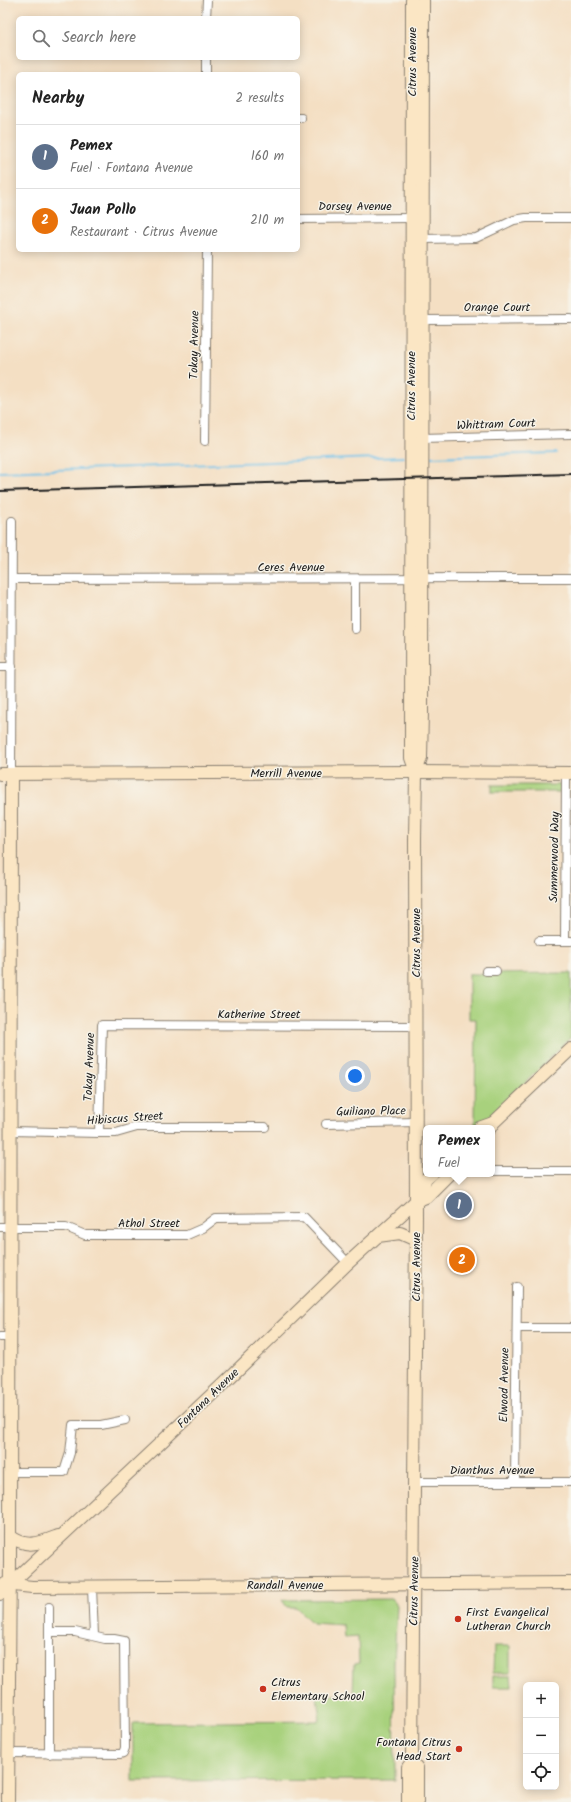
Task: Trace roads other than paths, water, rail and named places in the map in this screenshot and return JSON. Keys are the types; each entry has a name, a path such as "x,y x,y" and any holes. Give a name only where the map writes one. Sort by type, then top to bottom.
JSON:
{"main road":[{"name":"Citrus Avenue","path":"408,1802 408,1767 412,1762 416,1201 421,1161 416,1122 415,840 416,772 421,758 422,720 416,578 417,457 411,218 412,0"},
{"name":"Citrus Avenue","path":"417,457 422,438 423,0"},
{"name":"Merrill Avenue","path":"6,774 416,772 568,773"},
{"path":"6,774 11,1131 5,1227 5,1337 10,1472 10,1536 5,1584 9,1753 8,1802"},
{"path":"492,1125 571,1049"},
{"name":"Fontana Avenue","path":"416,1201 426,1179 428,1177"},
{"name":"Fontana Avenue","path":"0,1594 5,1584 65,1533 222,1385 348,1263 416,1201 426,1197 446,1177"},
{"path":"378,1236 400,1233 416,1240"},
{"path":"10,1536 18,1542 30,1545 65,1533"},
{"name":"Randall Avenue","path":"5,1584 32,1587 95,1587 571,1583"},
{"name":"Citrus Avenue","path":"412,1762 417,1768 417,1802"}],"street":[{"path":"206,16 207,0"},
{"path":"206,60 206,72"},
{"name":"Dorsey Avenue","path":"300,218 411,218"},
{"path":"423,239 476,238 514,220 526,218 571,218"},
{"name":"Tokay Avenue","path":"204,441 207,252"},
{"name":"Orange Court","path":"423,320 571,319"},
{"name":"Whittram Court","path":"422,438 571,434"},
{"path":"6,774 12,667 12,521"},
{"path":"355,578 355,629"},
{"name":"Ceres Avenue","path":"12,579 571,578"},
{"path":"0,667 12,667"},
{"name":"Summerwood Way","path":"568,773 568,941"},
{"path":"539,941 568,941"},
{"path":"486,971 496,971"},
{"name":"Tokay Avenue","path":"99,1133 102,1025"},
{"name":"Katherine Street","path":"102,1025 416,1026"},
{"name":"Guiliano Place","path":"326,1124 416,1122"},
{"name":"Hibiscus Street","path":"11,1131 116,1133 138,1127 265,1127"},
{"path":"495,1171 571,1171"},
{"name":"Athol Street","path":"5,1227 66,1227 85,1236 187,1235 203,1228 216,1218 304,1217 348,1263"},
{"name":"Elwood Avenue","path":"515,1482 517,1287"},
{"path":"517,1328 571,1328"},
{"path":"10,1472 64,1472 70,1453 73,1425 101,1425 125,1420"},
{"name":"Dianthus Avenue","path":"414,1482 571,1482"},
{"path":"94,1636 95,1587"},
{"path":"49,1608 49,1754"},
{"path":"9,1753 124,1753 124,1641 104,1639 75,1632 49,1632"}],"waterway":[{"path":"430,457 556,453"},
{"path":"0,472 403,457"}],"railway":[{"path":"0,491 571,474"}],"place":[{"name":"Pemex","path":"459,1205"},
{"name":"Juan Pollo","path":"462,1260"},
{"name":"First Evangelical Lutheran Church","path":"458,1619"},
{"name":"Citrus Elementary School","path":"263,1689"},
{"name":"Fontana Citrus Head Start","path":"459,1749"}]}
